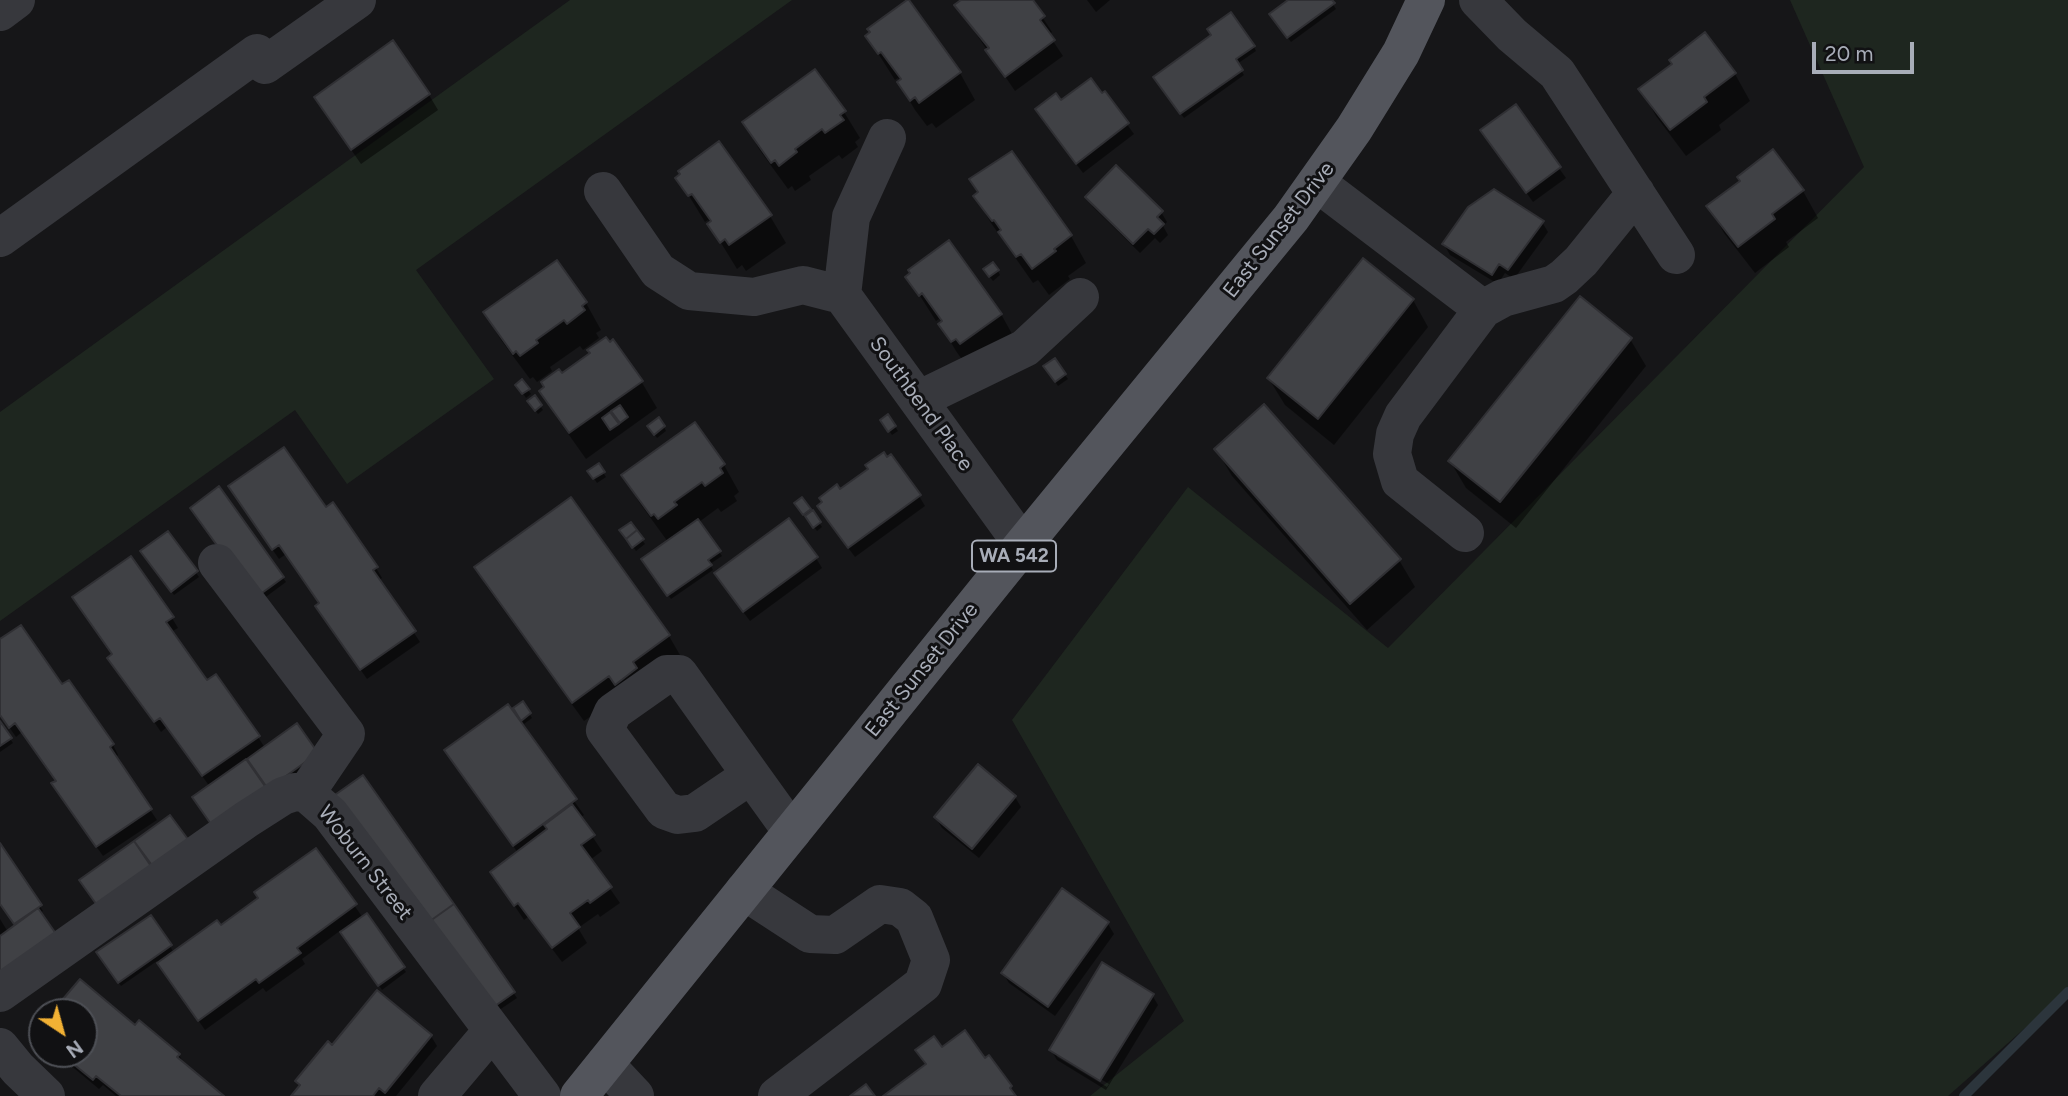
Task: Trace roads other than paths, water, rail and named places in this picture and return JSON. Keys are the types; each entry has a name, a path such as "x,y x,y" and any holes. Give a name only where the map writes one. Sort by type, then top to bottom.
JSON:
{"main road":[{"name":"East Sunset Drive","path":"579,1096 1023,545 1292,218 1354,129 1401,54 1426,0"}],"street":[{"path":"0,12 16,0"},
{"path":"0,238 261,59 357,0"},
{"path":"1478,0 1512,35 1557,73 1676,255"},
{"path":"603,191 658,271 688,291 754,296 803,285 842,295 851,217 887,138"},
{"path":"1317,183 1483,309"},
{"path":"1465,533 1400,481 1392,454 1395,434 1403,415 1483,309 1503,298 1554,285 1581,261 1636,193"},
{"name":"Southbend Place","path":"842,295 1023,545"},
{"path":"918,400 1025,348 1080,298"},
{"path":"217,563 346,734 306,793"},
{"path":"751,775 792,832"},
{"name":"Woburn Street","path":"0,993 283,796 295,792 306,793 330,814 542,1096"},
{"path":"744,891 810,934 835,935 880,904 900,907 914,918 931,960 923,984 777,1096"},
{"path":"437,1096 492,1031"},
{"path":"0,1047 46,1096"},
{"path":"605,1064 635,1096"}],"waterway":[{"path":"1964,1096 2068,992"}]}
